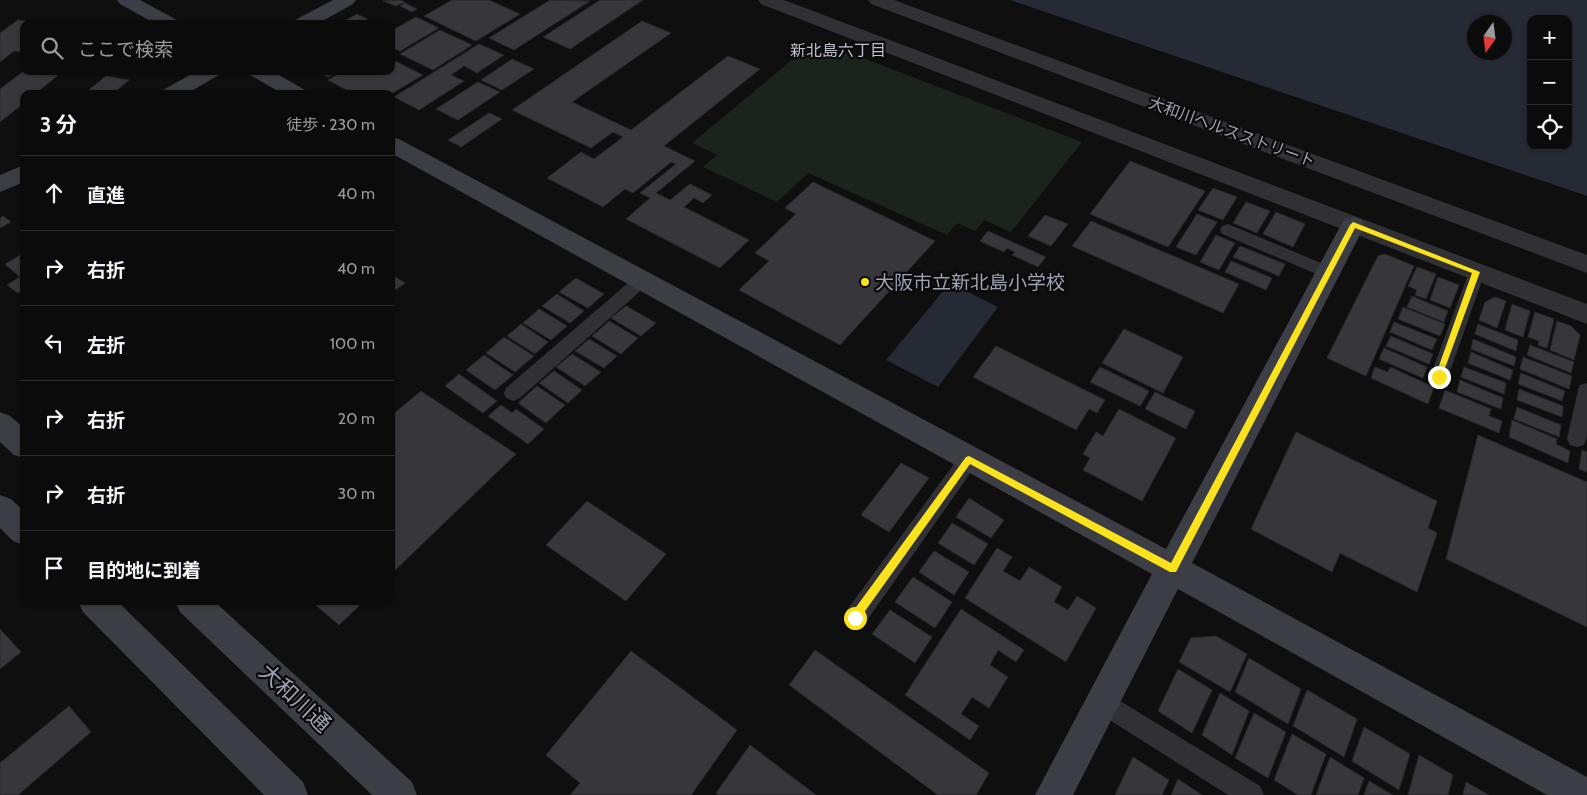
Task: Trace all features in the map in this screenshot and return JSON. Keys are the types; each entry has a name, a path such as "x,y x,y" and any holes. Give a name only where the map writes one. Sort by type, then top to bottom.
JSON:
{"street":[{"path":"126,0 163,20"},
{"path":"310,20 347,0"},
{"path":"766,0 1587,314"},
{"name":"大和川ヘルスストリート","path":"877,0 1587,264"},
{"path":"177,90 205,75"},
{"path":"264,75 291,90"},
{"path":"395,146 969,460 1173,569 1556,788 1583,795"},
{"path":"0,185 20,174"},
{"path":"1053,795 1353,225"},
{"path":"0,424 20,442"},
{"path":"0,508 20,527"},
{"path":"98,605 290,795"},
{"name":"大和川通","path":"195,605 400,795"}],"lane":[{"path":"1228,230 1327,272"},
{"path":"1439,377 1476,272"},
{"path":"513,393 641,281"},
{"path":"1577,439 1587,390"},
{"path":"855,618 969,460"},
{"path":"1102,702 1251,795"}],"shaded area":[{"path":"1010,0 1587,0 1587,196"},
{"path":"816,40 1082,142 1011,232 984,220 975,231 957,223 947,235 808,173 777,202 703,167 717,155 692,143"},
{"path":"950,283 998,307 938,387 886,360"}],"building":[{"path":"400,0 405,2 396,6 383,1"},
{"path":"452,0 489,0 520,14 476,41 424,16"},
{"path":"550,0 590,1 514,50 489,38"},
{"path":"600,0 643,0 570,49 543,37"},
{"path":"405,3 417,9 412,12 400,6"},
{"path":"357,14 367,19 365,20 346,20"},
{"path":"416,17 439,28 400,51 395,49 395,29"},
{"path":"20,20 20,52 14,51 0,62 0,33"},
{"path":"642,21 671,33 572,102 631,130 728,56 760,69 664,146 695,161 656,193 670,200 690,184 712,195 703,203 694,198 684,207 749,240 720,268 626,219 650,198 640,193 676,164 671,162 633,193 625,189 603,207 547,178 581,152 594,159 623,137 613,132 591,148 512,110"},
{"path":"440,30 472,45 433,70 400,54"},
{"path":"479,44 504,55 477,73 464,66 451,75 464,81 419,110 395,96"},
{"path":"512,59 534,69 502,90 481,80"},
{"path":"395,61 423,75 395,92 395,90 347,90 328,80 337,75 395,75"},
{"path":"20,74 58,75 40,90 20,90 20,106 0,122 0,89"},
{"path":"106,76 129,80 117,90 89,90"},
{"path":"478,82 500,92 458,120 436,109"},
{"path":"489,113 502,119 461,147 448,140"},
{"path":"1130,161 1205,191 1168,247 1090,214"},
{"path":"813,182 935,241 840,345 739,290 769,261 755,253 796,214 785,208"},
{"path":"1213,188 1237,197 1223,220 1198,210"},
{"path":"1246,202 1270,211 1257,233 1233,223"},
{"path":"1276,212 1305,224 1293,247 1263,234"},
{"path":"1197,214 1217,222 1196,255 1176,247"},
{"path":"1045,215 1068,224 1051,246 1028,236"},
{"path":"3,216 11,222 0,228 0,218"},
{"path":"1091,221 1239,284 1223,313 1072,246"},
{"path":"988,231 1046,257 1038,267 1012,255 1015,252 1007,248 1004,252 980,241"},
{"path":"1216,235 1235,243 1219,270 1200,262"},
{"path":"1240,246 1285,264 1279,276 1233,257"},
{"path":"1385,254 1414,266 1366,376 1327,358 1378,256"},
{"path":"20,255 20,277 5,264"},
{"path":"1231,261 1272,278 1266,290 1225,272"},
{"path":"1417,267 1436,274 1426,299 1415,295 1417,290 1408,286"},
{"path":"20,277 20,292 18,293 7,285"},
{"path":"395,277 405,283 395,290"},
{"path":"1438,277 1459,285 1450,308 1430,300"},
{"path":"576,278 604,294 588,308 559,292"},
{"path":"557,294 584,311 570,323 542,306"},
{"path":"1412,296 1448,311 1444,322 1407,307"},
{"path":"1495,297 1506,301 1497,328 1479,320 1485,302"},
{"path":"1512,304 1530,311 1523,337 1505,330"},
{"path":"626,306 656,323 641,336 611,318"},
{"path":"1403,307 1445,324 1440,336 1398,319"},
{"path":"539,309 567,326 551,340 523,323"},
{"path":"1535,312 1554,319 1547,348 1538,345 1539,341 1528,337"},
{"path":"609,321 638,338 621,354 592,336"},
{"path":"1557,321 1571,326 1580,335 1574,360 1550,350"},
{"path":"1394,322 1437,339 1432,350 1390,332"},
{"path":"521,324 548,342 535,354 507,336"},
{"path":"1478,324 1518,340 1516,351 1475,334"},
{"path":"1124,329 1183,357 1163,393 1102,363"},
{"path":"1391,336 1433,354 1429,364 1386,346"},
{"path":"504,337 534,356 515,372 486,353"},
{"path":"589,339 617,356 604,368 575,351"},
{"path":"1473,339 1516,357 1514,366 1471,349"},
{"path":"1530,345 1574,362 1571,373 1527,355"},
{"path":"996,346 1105,400 1097,413 1089,409 1076,430 973,377"},
{"path":"1384,348 1427,367 1423,378 1379,359"},
{"path":"1471,352 1513,370 1510,380 1468,363"},
{"path":"572,354 601,372 585,386 556,367"},
{"path":"484,355 513,375 495,390 466,370"},
{"path":"1523,357 1572,376 1569,389 1520,369"},
{"path":"1100,367 1149,391 1140,406 1090,382"},
{"path":"1375,367 1388,372 1390,367 1434,387 1428,404 1371,378"},
{"path":"1464,367 1506,383 1504,394 1461,377"},
{"path":"554,371 582,390 568,403 539,383"},
{"path":"1521,373 1565,391 1562,401 1518,384"},
{"path":"459,374 497,401 483,413 445,386"},
{"path":"1460,380 1503,398 1501,409 1457,392"},
{"path":"537,386 565,405 546,423 518,403"},
{"path":"1519,389 1563,406 1562,417 1517,400"},
{"path":"1445,390 1491,409 1489,416 1502,421 1499,433 1439,408"},
{"path":"421,391 516,454 395,570 395,413"},
{"path":"1155,392 1195,411 1186,429 1145,409"},
{"path":"501,405 512,413 516,409 544,429 528,444 488,416"},
{"path":"1517,407 1561,425 1559,437 1514,419"},
{"path":"1119,409 1176,438 1142,501 1083,470 1090,458 1083,454 1096,432 1103,436"},
{"path":"1512,420 1557,439 1556,444 1570,451 1568,463 1509,437"},
{"path":"1296,432 1437,501 1428,528 1437,533 1417,592 1340,553 1332,572 1251,529"},
{"path":"1478,435 1587,482 1587,627 1446,559"},
{"path":"1582,450 1587,452 1587,472 1579,469"},
{"path":"901,463 929,478 889,532 861,515"},
{"path":"969,498 1004,520 991,538 956,517"},
{"path":"587,501 666,554 626,601 546,545"},
{"path":"952,523 988,544 974,565 938,543"},
{"path":"997,548 1012,557 1003,571 1020,581 1029,567 1062,587 1054,602 1068,610 1077,596 1096,608 1066,662 965,598"},
{"path":"934,551 969,572 954,595 919,572"},
{"path":"913,577 952,602 935,628 895,602"},
{"path":"316,605 360,605 339,625"},
{"path":"961,609 1024,650 1016,662 998,650 990,665 1008,677 989,708 972,697 961,714 979,726 970,740 905,695"},
{"path":"890,610 932,637 915,663 872,634"},
{"path":"0,629 21,652 0,669"},
{"path":"1216,636 1247,654 1230,692 1179,662 1191,638"},
{"path":"815,650 989,773 976,795 938,795 789,685"},
{"path":"631,651 737,730 691,795 570,795 580,783 546,755"},
{"path":"1249,658 1301,689 1288,724 1235,692"},
{"path":"1178,669 1212,690 1192,733 1158,711"},
{"path":"1307,690 1357,719 1344,757 1293,726"},
{"path":"1220,693 1249,711 1232,755 1202,735"},
{"path":"69,706 91,732 18,795 0,795 0,763"},
{"path":"1254,713 1286,732 1268,778 1235,758"},
{"path":"1364,727 1410,754 1399,790 1352,761"},
{"path":"1292,734 1326,754 1311,795 1298,795 1274,780"},
{"path":"750,745 816,795 719,795 716,793"},
{"path":"1419,755 1453,775 1448,795 1408,795"},
{"path":"1133,757 1169,780 1162,795 1115,795"},
{"path":"1330,757 1364,778 1358,795 1316,795"},
{"path":"1178,779 1202,795 1171,795"},
{"path":"1369,781 1393,795 1364,795"},
{"path":"1466,782 1489,795 1463,795"}],"place":[{"name":"大阪市立新北島小学校","path":"865,282"}],"district":[{"name":"新北島六丁目","path":"838,50"}],"route":[{"path":"855,618 969,460 1173,569 1353,225 1476,272 1439,377"}]}
